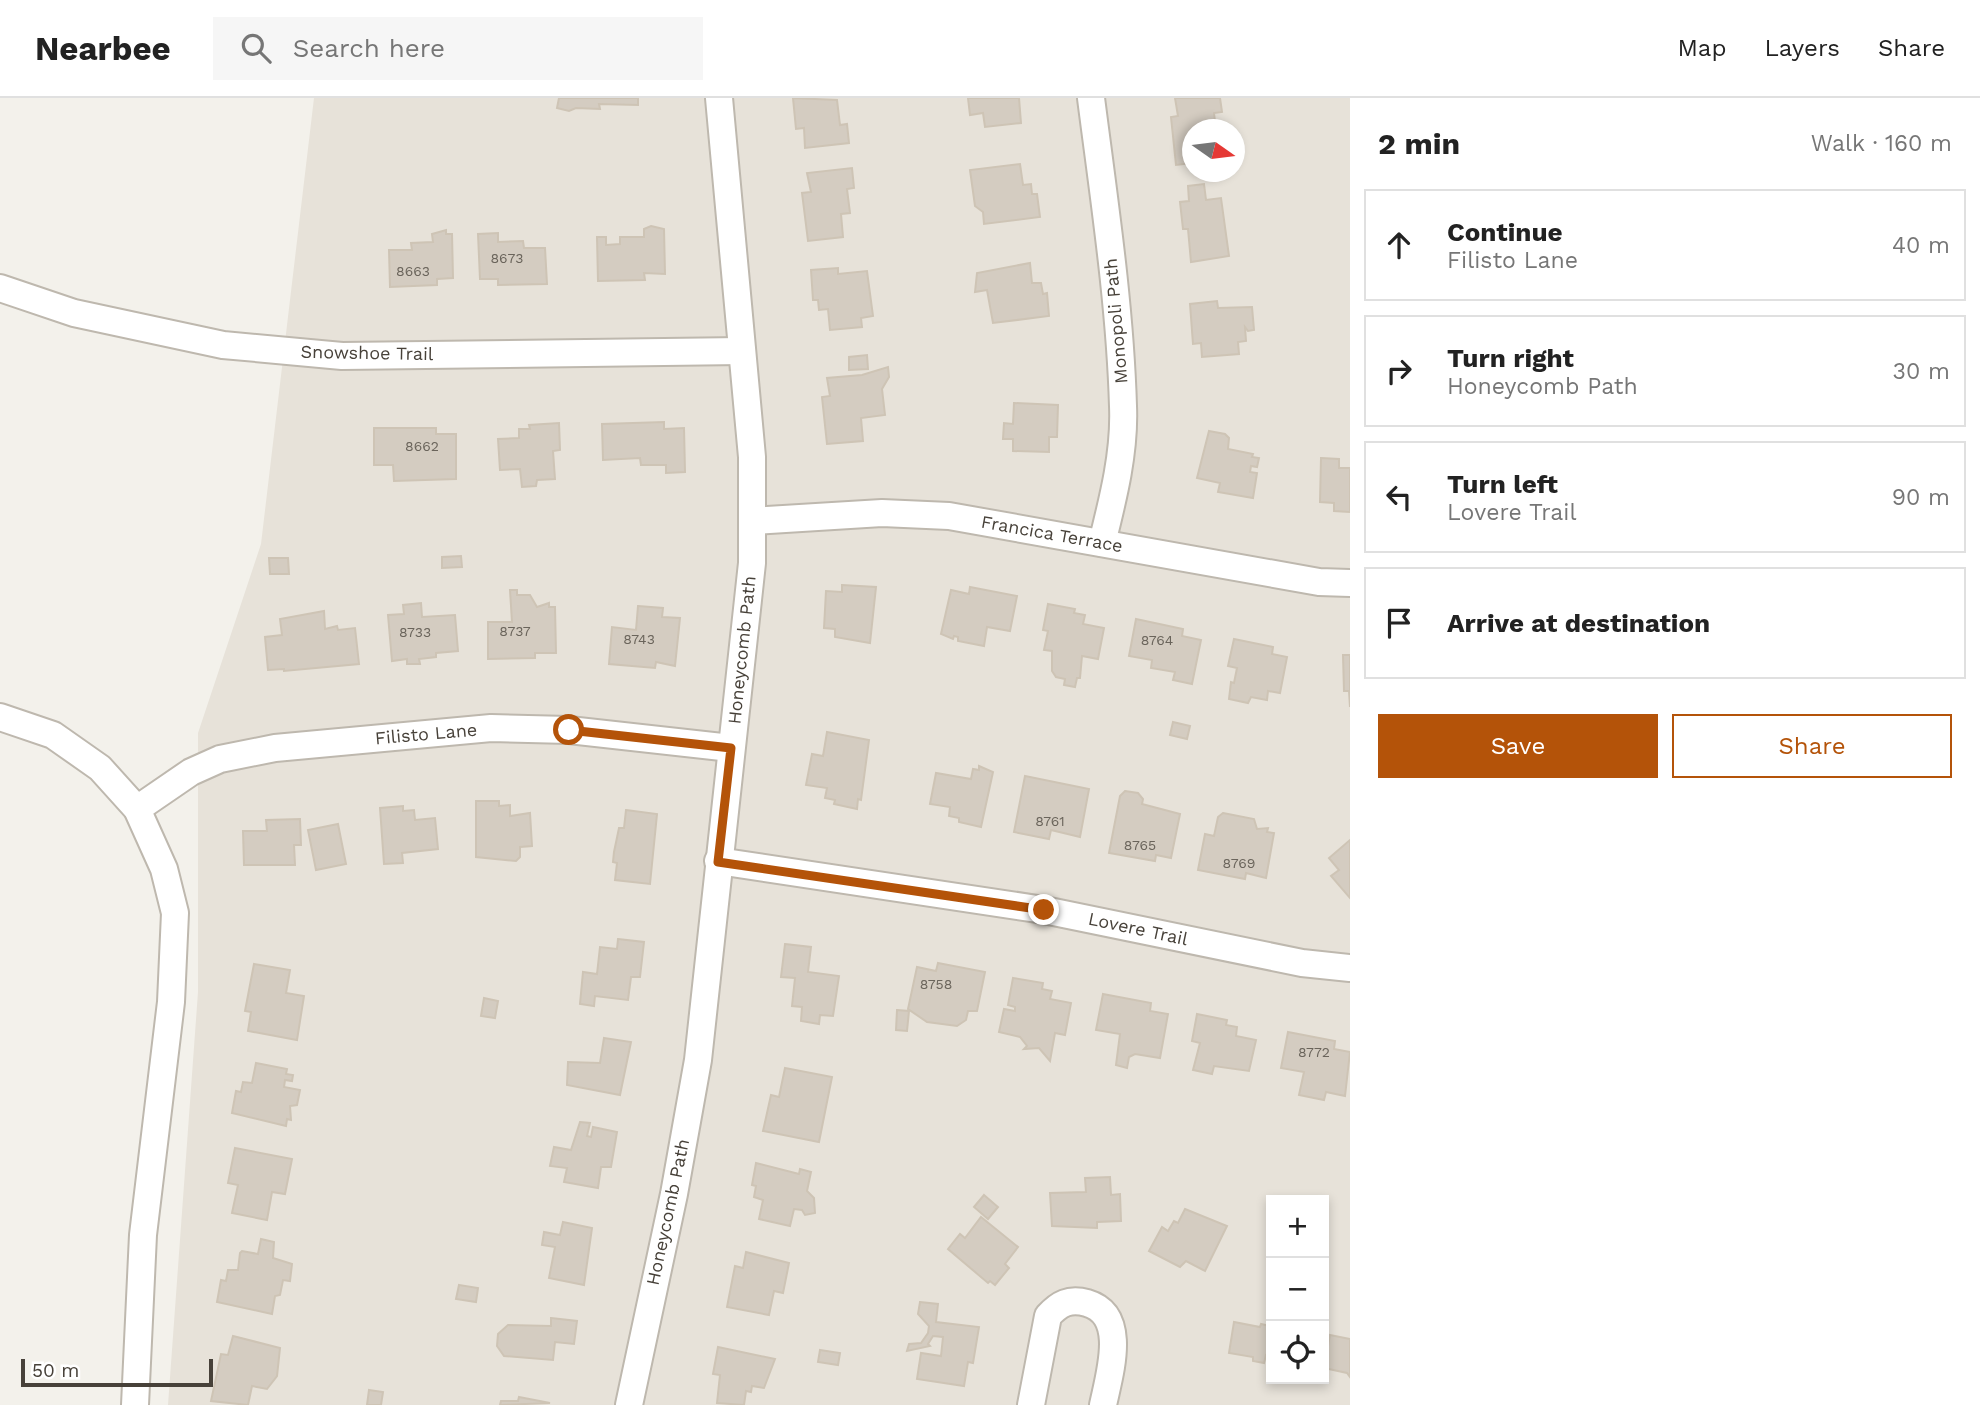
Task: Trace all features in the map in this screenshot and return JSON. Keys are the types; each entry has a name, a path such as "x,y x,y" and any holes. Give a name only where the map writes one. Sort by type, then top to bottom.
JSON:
{"street":[{"name":"Honeycomb Path","path":"629,1405 674,1194 698,1060 752,563 752,457 719,98"},
{"name":"Monopoli Path","path":"1091,98 1106,219 1123,408 1117,485 1102,543"},
{"name":"Snowshoe Trail","path":"0,288 74,313 223,345 342,356 742,351"},
{"name":"Francica Terrace","path":"752,521 881,513 949,516 1319,582 1350,583"},
{"path":"0,717 53,735 100,768 137,809 164,869 176,913 171,1002 143,1235 135,1405"},
{"name":"Filisto Lane","path":"137,809 191,772 220,759 275,748 491,728 569,730 731,748"},
{"name":"Lovere Trail","path":"718,862 1044,910 1302,963 1350,968"},
{"path":"1031,1405 1048,1316 1068,1301 1101,1307 1111,1320 1113,1341 1110,1404"}],"shaded area":[{"path":"314,98 1350,98 1350,1405 168,1405 198,992 198,733 261,544"}],"building":[{"path":"559,98 638,98 638,105 599,104 600,109 576,108 569,111 557,108"},
{"path":"793,98 837,100 840,125 847,124 849,143 805,148 804,128 796,129"},
{"path":"968,98 1019,98 1021,123 985,127 983,113 970,115"},
{"path":"1175,98 1220,98 1222,112 1214,113 1215,119 1182,119 1182,164 1176,165 1171,117 1178,116"},
{"path":"1020,164 1023,185 1031,184 1032,194 1037,194 1040,217 984,224 983,212 975,206 970,170"},
{"path":"852,168 854,188 847,189 850,213 841,214 843,237 808,241 802,193 811,192 807,173"},
{"path":"1204,184 1206,200 1221,198 1229,256 1191,262 1188,229 1183,229 1180,202 1189,201 1188,186"},
{"path":"651,226 664,229 665,274 644,273 645,280 598,281 597,237 606,237 606,245 620,244 620,237 644,237 644,229"},
{"path":"446,230 446,234 452,234 453,278 437,279 437,285 390,287 389,250 412,250 411,243 433,242 432,234"},
{"path":"498,233 498,242 523,241 524,248 545,248 547,284 498,285 498,279 480,279 478,234"},
{"path":"1030,263 1032,283 1041,283 1043,294 1047,293 1049,316 993,323 987,290 975,292 977,273"},
{"path":"838,268 838,274 867,271 873,316 861,318 862,327 830,330 828,309 819,310 818,300 813,300 811,270"},
{"path":"1217,301 1218,308 1252,307 1254,330 1248,331 1245,327 1246,341 1238,342 1239,354 1202,357 1201,343 1193,344 1190,304"},
{"path":"867,355 868,369 849,370 849,357"},
{"path":"888,367 889,377 882,389 885,415 861,418 863,441 827,444 822,397 830,396 827,378 862,375"},
{"path":"1014,403 1058,405 1057,437 1049,437 1049,452 1013,451 1013,439 1003,439 1004,423 1013,424"},
{"path":"664,422 664,429 684,428 685,472 666,473 666,465 641,465 640,458 603,460 602,424"},
{"path":"559,423 560,450 553,451 555,479 537,480 536,486 522,487 520,469 500,470 498,439 519,438 519,429 530,429 529,425"},
{"path":"374,428 436,428 436,434 456,434 456,479 394,481 393,465 374,465"},
{"path":"1209,431 1225,434 1229,438 1228,449 1253,454 1252,457 1259,458 1257,467 1251,466 1250,472 1257,473 1253,498 1218,492 1220,483 1197,478"},
{"path":"1321,458 1339,459 1339,468 1350,468 1350,512 1334,511 1334,503 1320,502"},
{"path":"461,556 462,567 442,568 442,557"},
{"path":"269,558 288,558 289,574 270,574"},
{"path":"842,585 876,587 870,643 835,637 835,629 824,628 826,591 842,592"},
{"path":"970,587 1017,596 1010,631 987,627 984,646 958,641 958,637 954,636 953,639 941,634 951,590 969,594"},
{"path":"510,590 517,590 517,595 530,595 537,607 549,603 549,607 555,607 556,653 535,653 535,658 488,659 488,622 512,622"},
{"path":"421,603 422,617 455,615 458,651 436,653 436,657 419,659 420,664 407,664 407,659 392,661 388,615 404,614 403,605"},
{"path":"1048,604 1075,609 1074,613 1085,615 1083,624 1104,628 1098,659 1082,656 1080,678 1077,678 1075,687 1064,685 1065,679 1056,677 1052,671 1052,651 1044,650 1048,631 1043,630"},
{"path":"638,606 663,608 662,617 680,618 675,666 656,662 655,668 609,664 612,627 636,630"},
{"path":"324,611 325,629 337,626 338,630 355,628 359,664 268,670 265,637 282,635 280,619"},
{"path":"1136,619 1183,629 1182,636 1201,640 1192,684 1173,680 1175,672 1151,668 1152,660 1129,656"},
{"path":"1234,639 1273,647 1272,654 1287,657 1280,693 1268,691 1267,700 1251,697 1248,703 1229,699 1231,682 1234,683 1237,668 1228,666"},
{"path":"1343,655 1350,655 1350,707 1349,691 1344,691"},
{"path":"1173,722 1190,726 1187,739 1170,735"},
{"path":"827,732 869,740 861,800 858,799 857,809 834,804 835,800 825,798 827,788 806,785 812,754 823,756"},
{"path":"979,766 993,772 981,827 959,822 959,818 949,816 950,807 930,804 936,773 971,779 973,769 979,770"},
{"path":"1025,776 1089,789 1080,837 1051,830 1049,839 1014,832"},
{"path":"1125,791 1138,793 1143,799 1142,804 1180,814 1171,858 1156,855 1155,861 1109,853 1120,796"},
{"path":"476,801 499,801 499,806 510,805 510,816 530,813 532,846 520,847 520,857 516,861 476,857"},
{"path":"403,806 403,811 414,810 415,820 435,818 438,849 402,853 403,863 384,864 380,808"},
{"path":"626,810 657,814 650,884 615,880 617,863 613,862 614,852 619,828 624,828"},
{"path":"1223,813 1254,819 1257,829 1268,828 1267,832 1274,833 1266,878 1246,873 1245,879 1198,870 1205,834 1214,836 1218,817"},
{"path":"300,819 301,845 294,845 295,865 244,865 243,831 267,831 266,820"},
{"path":"338,824 346,864 316,870 308,830"},
{"path":"1350,840 1350,898 1331,876 1339,870 1329,858"},
{"path":"618,939 644,942 640,977 631,977 628,1000 595,996 594,1006 580,1004 583,972 597,974 600,947 617,949"},
{"path":"785,944 811,947 808,972 839,976 833,1016 820,1015 819,1024 801,1021 802,1007 792,1006 795,978 781,977"},
{"path":"938,963 985,972 977,1011 968,1011 966,1020 957,1026 927,1022 908,1009 917,967 936,971"},
{"path":"254,964 290,970 286,993 304,996 297,1040 248,1031 251,1012 245,1011"},
{"path":"1013,978 1043,983 1042,989 1052,991 1050,999 1071,1003 1065,1035 1055,1033 1050,1061 1039,1048 1024,1049 1027,1046 1020,1037 999,1032 1004,1009 1015,1011 1015,1007 1008,1005"},
{"path":"1103,994 1151,1003 1150,1011 1168,1014 1160,1058 1135,1054 1129,1057 1127,1068 1116,1065 1120,1034 1096,1030"},
{"path":"484,998 498,1001 495,1018 481,1016"},
{"path":"897,1010 909,1011 907,1031 896,1030"},
{"path":"1197,1014 1227,1020 1226,1025 1237,1027 1236,1036 1256,1040 1249,1071 1214,1066 1212,1074 1193,1070 1200,1043 1192,1041"},
{"path":"1288,1032 1335,1041 1334,1049 1350,1052 1345,1096 1326,1092 1324,1100 1299,1095 1304,1072 1281,1068"},
{"path":"604,1038 631,1042 620,1095 567,1085 568,1062 600,1063"},
{"path":"256,1063 287,1069 286,1074 293,1075 292,1081 285,1080 284,1087 300,1090 297,1105 290,1106 291,1120 287,1119 286,1126 232,1113 236,1091 241,1092 243,1082 252,1083"},
{"path":"785,1068 832,1077 819,1142 763,1131 771,1095 779,1097"},
{"path":"580,1122 590,1123 587,1136 591,1137 593,1127 617,1132 611,1167 601,1167 598,1188 564,1182 567,1168 550,1166 554,1147 571,1150"},
{"path":"235,1148 292,1159 285,1194 272,1192 267,1220 232,1213 238,1185 228,1183"},
{"path":"756,1163 799,1174 800,1169 811,1172 807,1191 814,1198 815,1213 805,1215 802,1210 794,1209 790,1226 759,1219 763,1200 754,1197 756,1186 752,1185"},
{"path":"1110,1177 1111,1195 1120,1194 1121,1221 1097,1222 1097,1228 1052,1226 1050,1193 1086,1192 1085,1178"},
{"path":"984,1195 998,1207 988,1219 974,1207"},
{"path":"1185,1209 1227,1226 1205,1271 1186,1261 1180,1267 1149,1251 1162,1227 1168,1231 1174,1221 1178,1223"},
{"path":"981,1217 1018,1247 1005,1264 1009,1268 995,1285 990,1281 988,1283 948,1249 960,1234 965,1238"},
{"path":"563,1222 592,1228 584,1285 549,1278 555,1247 542,1245 544,1232 560,1235"},
{"path":"261,1239 274,1242 273,1258 292,1264 290,1281 283,1280 280,1295 275,1296 272,1314 217,1302 221,1280 226,1281 228,1270 238,1270 242,1251 258,1254"},
{"path":"746,1252 789,1263 783,1293 774,1291 769,1315 727,1307 735,1266 743,1268"},
{"path":"459,1285 478,1288 476,1302 456,1299"},
{"path":"920,1302 938,1304 936,1322 979,1327 973,1363 968,1362 964,1386 917,1379 921,1353 941,1356 943,1337 933,1336 928,1344 930,1346 907,1351 909,1344 921,1343 928,1333 929,1326 918,1314"},
{"path":"551,1318 577,1321 574,1344 555,1342 553,1360 504,1356 497,1346 498,1334 508,1325 551,1326"},
{"path":"1234,1322 1260,1327 1261,1324 1266,1325 1264,1363 1253,1361 1253,1357 1229,1353"},
{"path":"1330,1335 1350,1339 1350,1377 1347,1373 1329,1369"},
{"path":"233,1336 280,1348 277,1376 267,1389 252,1386 248,1405 211,1401 221,1354 228,1355"},
{"path":"718,1347 775,1359 764,1388 752,1386 751,1392 746,1391 744,1405 717,1403 720,1375 713,1374"},
{"path":"820,1350 840,1353 838,1365 818,1362"},
{"path":"369,1390 383,1392 381,1405 367,1405"},
{"path":"519,1397 550,1403 500,1405 501,1401 518,1401"}],"route":[{"path":"569,730 731,748 718,862 1044,910"}]}
